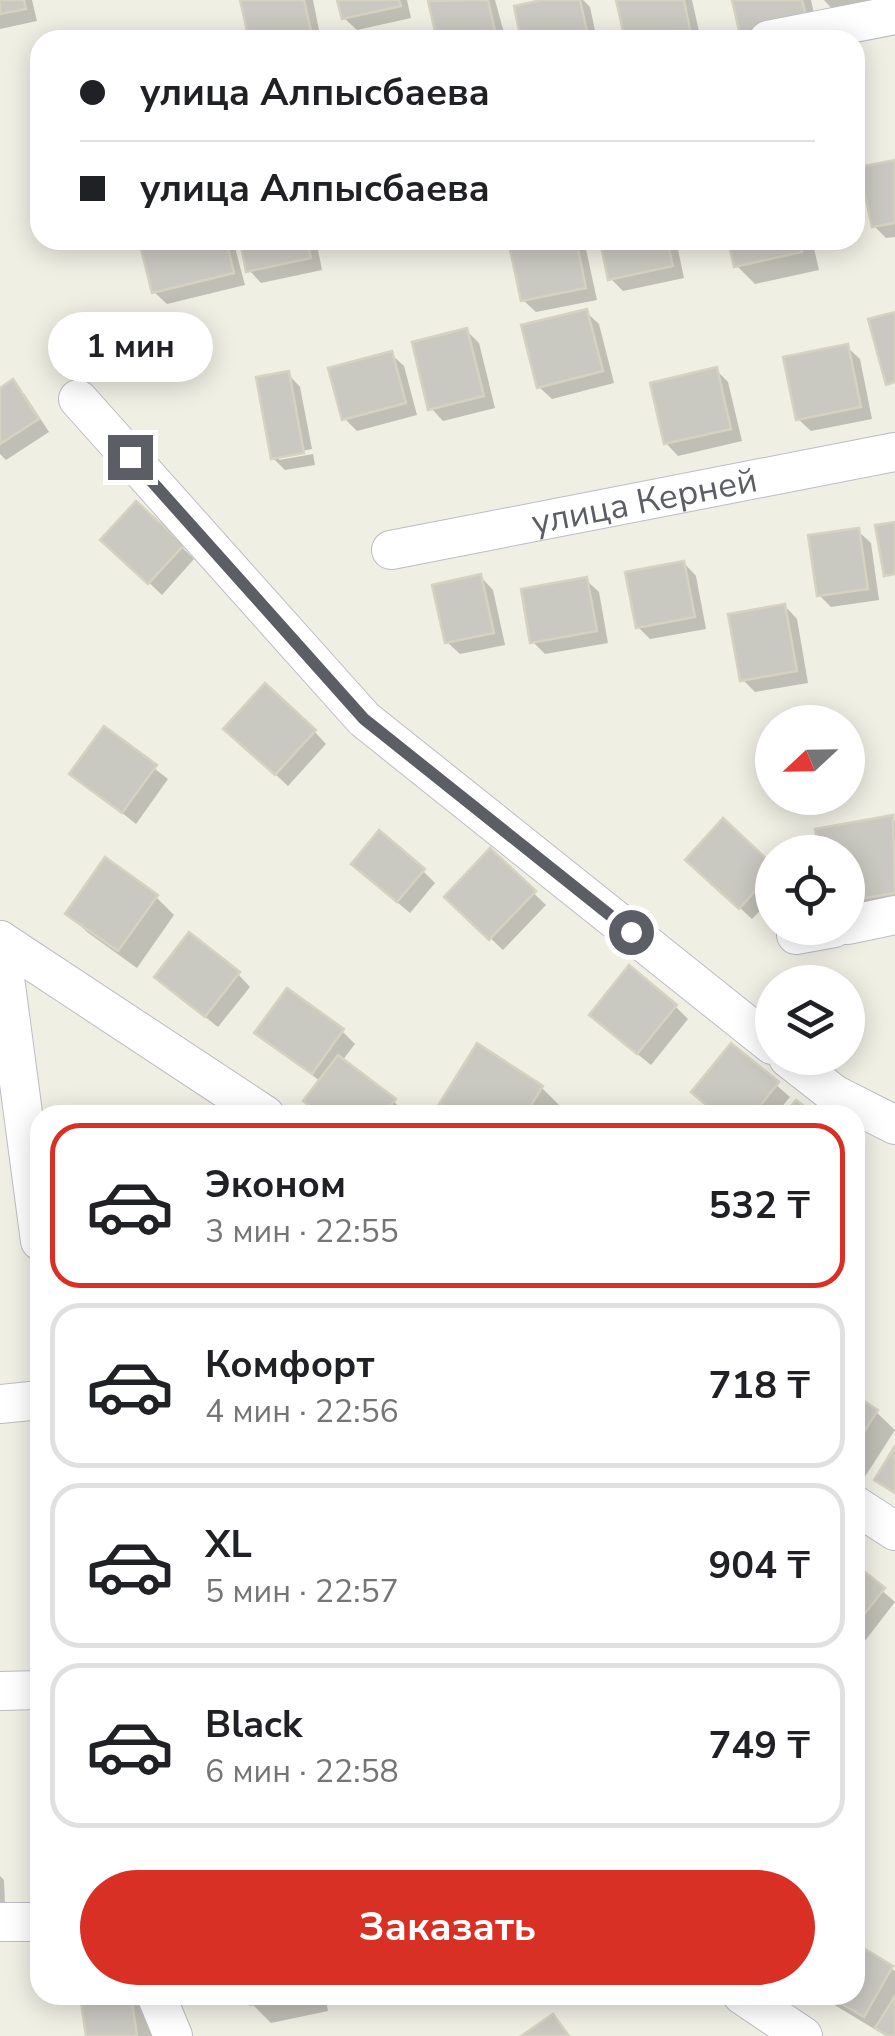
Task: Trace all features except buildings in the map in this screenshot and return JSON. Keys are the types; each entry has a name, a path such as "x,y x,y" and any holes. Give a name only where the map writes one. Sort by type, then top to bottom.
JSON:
{"street":[{"path":"817,30 895,14"},
{"path":"78,398 364,719 755,1032"},
{"name":"улица Керней","path":"391,550 895,452"},
{"path":"865,921 895,915"},
{"path":"0,940 250,1105"},
{"path":"0,940 13,1131 30,1200"},
{"path":"810,1075 855,1105"},
{"path":"865,1110 895,1126"},
{"path":"0,1404 30,1401"},
{"path":"865,1512 895,1532"},
{"path":"0,1691 30,1690"},
{"path":"0,1922 30,1922"},
{"path":"160,2005 173,2036"},
{"path":"757,2005 803,2036"}],"route":[{"path":"130,457 364,719 631,932"}]}
